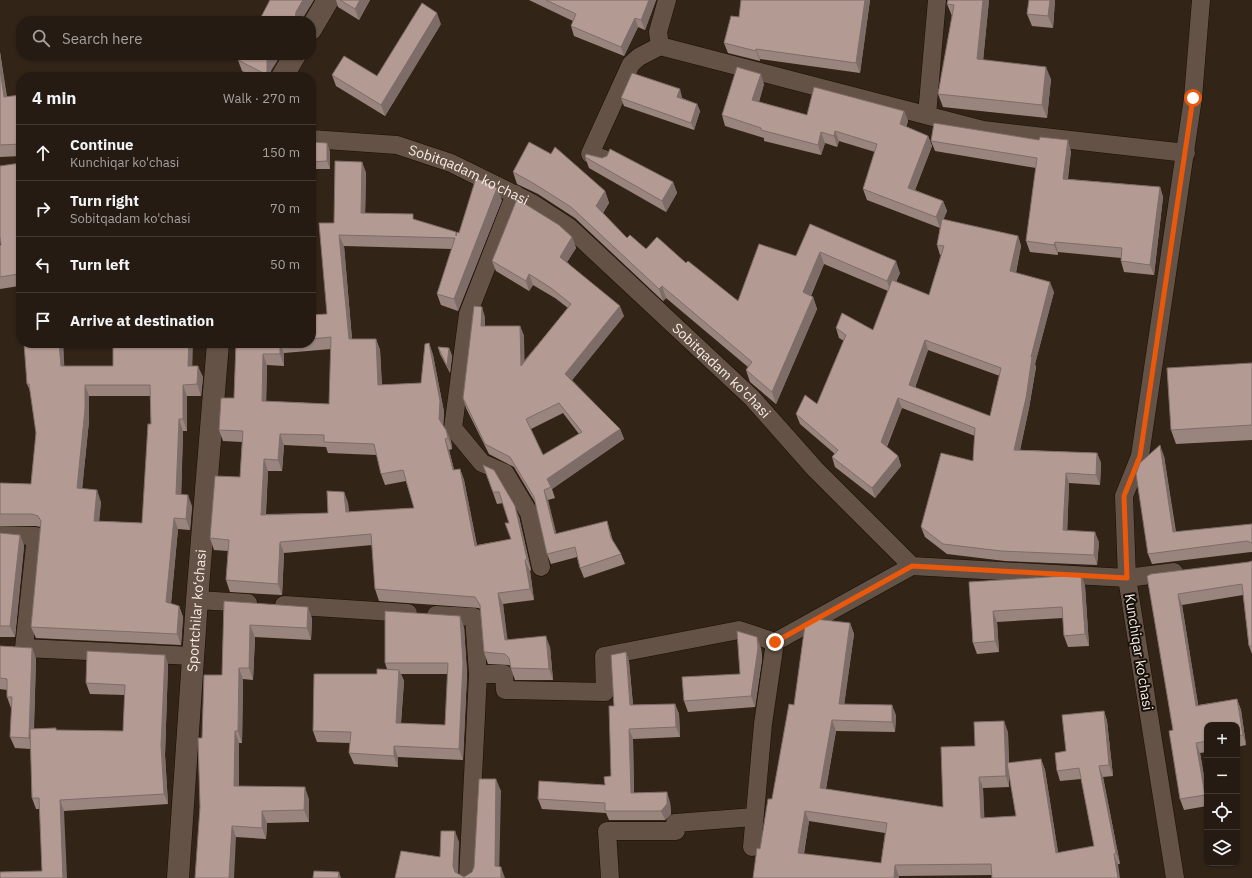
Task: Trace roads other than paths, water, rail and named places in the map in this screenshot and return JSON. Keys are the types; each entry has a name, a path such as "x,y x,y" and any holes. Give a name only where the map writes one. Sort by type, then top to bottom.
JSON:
{"street":[{"path":"316,20 328,0"},
{"path":"660,46 658,32 667,0"},
{"path":"927,115 937,0"},
{"name":"Kunchiqar ko'chasi","path":"1175,878 1127,578 1124,496 1140,456 1186,153 1193,98 1201,0"},
{"path":"604,159 590,154 631,64 639,56 660,46 983,130 1186,153"},
{"path":"285,72 292,60"},
{"name":"Sobitqadam ko'chasi","path":"316,139 397,145 451,163 515,194 569,226 752,398 815,469 912,566"},
{"path":"515,194 468,314 453,428 482,463 505,473 529,514 541,567"},
{"name":"Sportchilar ko‘chasi","path":"178,878 197,600 218,348"},
{"path":"0,535 36,536 16,648 193,656"},
{"path":"478,679 504,674 505,690 605,692 604,656 739,630 775,642 912,566 1127,578 1189,570"},
{"path":"197,600 474,617 478,679 468,878"},
{"path":"752,847 763,724 775,642"},
{"path":"610,878 607,831 676,831 676,822 754,817"}]}
